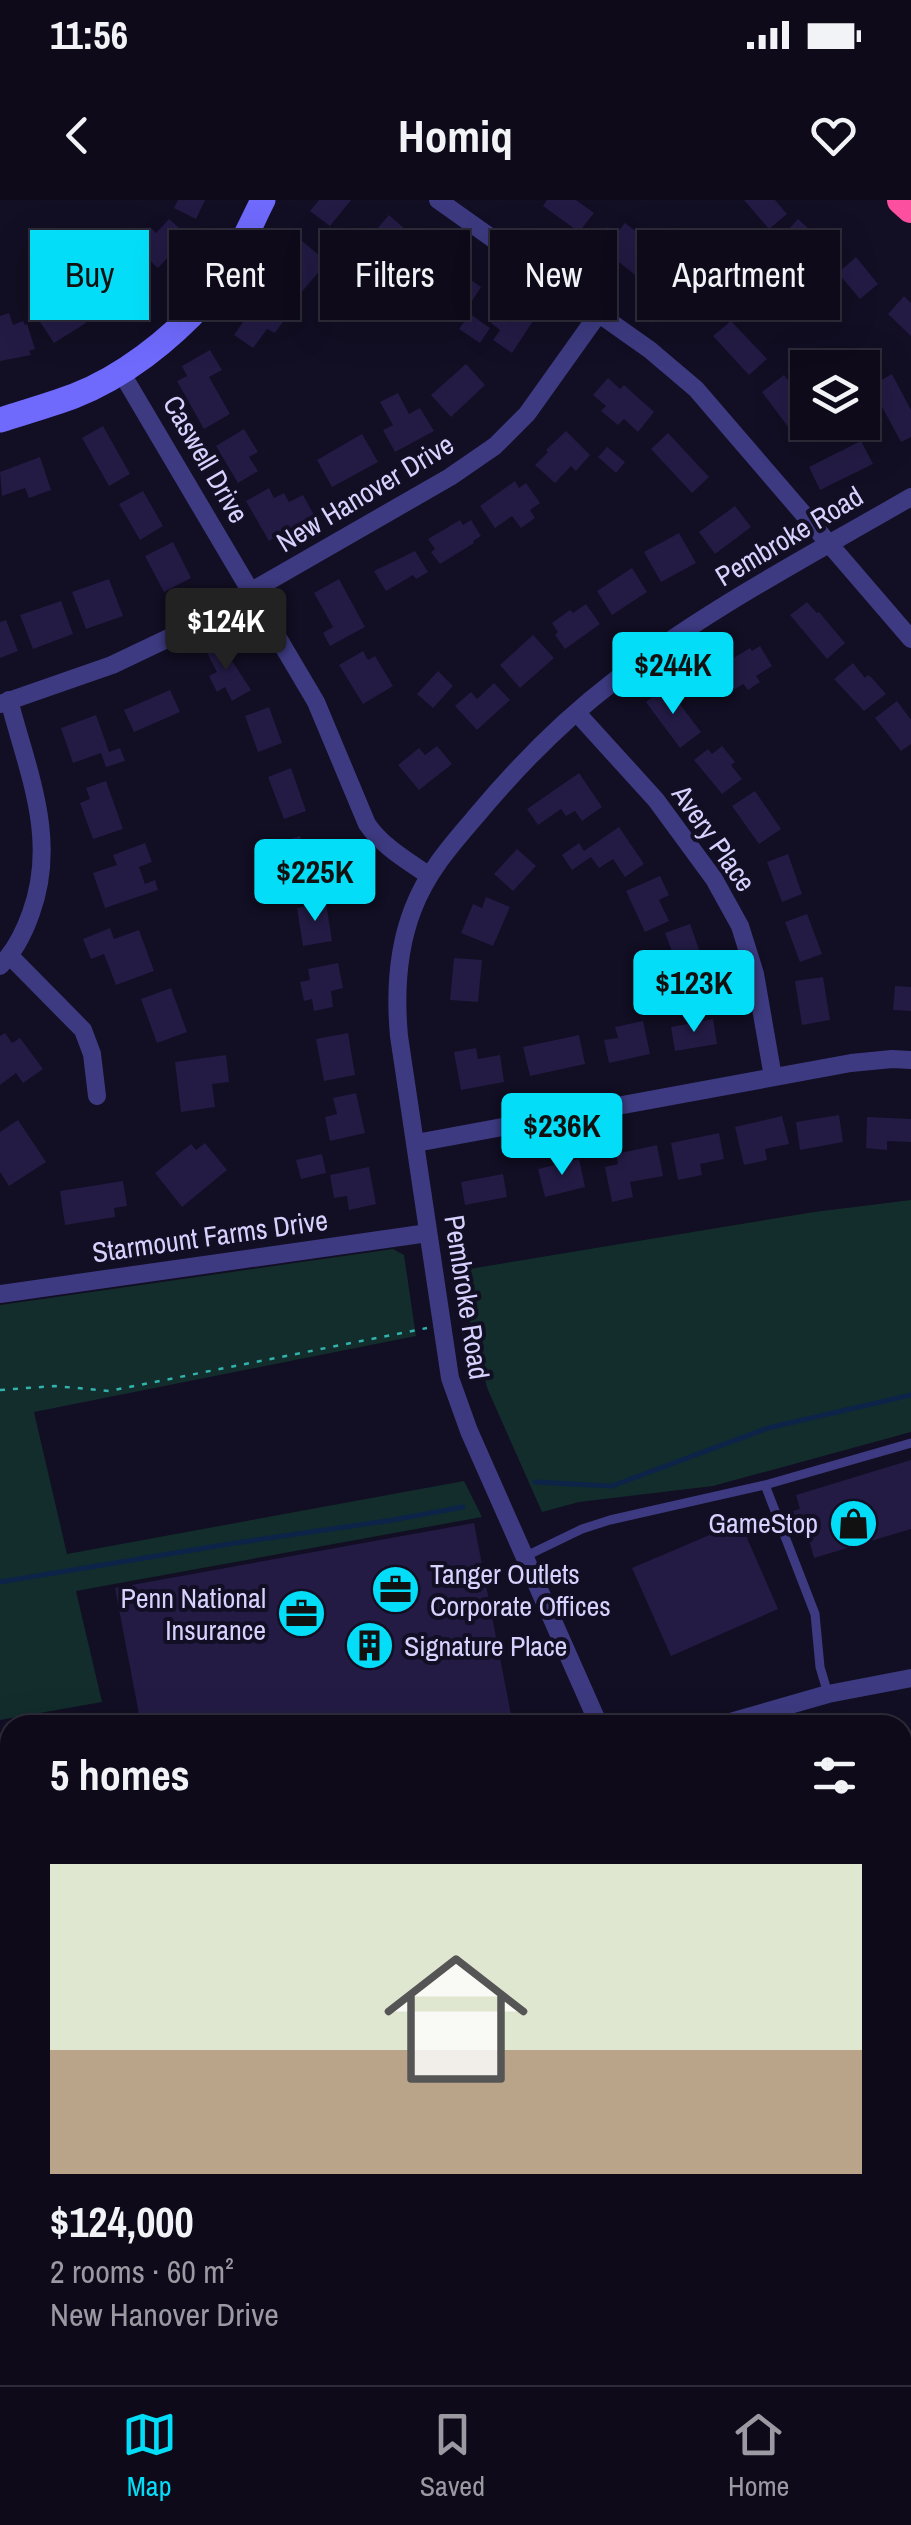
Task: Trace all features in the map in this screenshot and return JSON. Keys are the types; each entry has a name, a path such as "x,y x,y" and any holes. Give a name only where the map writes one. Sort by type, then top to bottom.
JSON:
{"highway":[{"path":"902,200 911,208"}],"street":[{"path":"0,420 77,395 122,372 167,338 207,299 236,254 263,200"},
{"path":"438,200 490,236"},
{"name":"New Hanover Drive","path":"5,702 112,665 175,635 450,476 495,446 527,414 594,320"},
{"path":"609,320 696,388 911,639"},
{"name":"Caswell Drive","path":"122,372 316,702 367,824 386,846 428,876"},
{"name":"Pembroke Road","path":"595,1715 524,1557 450,1378 399,1036 399,954 412,910 428,876 534,749 612,682 693,625 911,497"},
{"path":"5,702 41,822 44,857 38,892 25,929 5,961 83,1030 92,1054 97,1096"},
{"name":"Avery Place","path":"577,713 656,800 714,879 740,926 755,974 773,1077"},
{"path":"416,1143 851,1063 911,1060"},
{"name":"Starmount Farms Drive","path":"0,1294 428,1233"},
{"path":"755,1715 828,1694 911,1678"}],"lane":[{"path":"524,1557 610,1520 765,1485 911,1443"},
{"path":"765,1485 814,1614 820,1667 828,1694"}],"path":[{"path":"0,1390 55,1386 108,1391 442,1325"}],"green space":[{"path":"911,1200 911,1432 713,1486 579,1502 542,1512 488,1390 472,1339 463,1270 814,1212"},
{"path":"393,1249 404,1255 416,1336 34,1412 67,1554 464,1481 482,1517 76,1591 102,1702 28,1715 0,1715 0,1305"}],"building":[{"path":"178,200 205,200 196,219 174,208"},
{"path":"319,200 351,200 330,226 310,211"},
{"path":"547,200 576,200 594,213 581,230 576,230 543,206"},
{"path":"744,200 775,200 787,214 769,229"},
{"path":"389,215 406,230 376,230"},
{"path":"169,219 181,230 169,230 169,256 158,268 149,260 147,230 150,227 156,233"},
{"path":"798,219 810,230 788,230"},
{"path":"625,223 637,232 637,276 617,260 617,233"},
{"path":"302,241 320,256 320,270 300,294"},
{"path":"856,257 878,284 860,299 840,271"},
{"path":"470,279 481,287 470,304"},
{"path":"904,296 911,303 911,336 888,314"},
{"path":"9,313 13,325 23,321 27,324 35,349 29,351 31,355 0,361 0,316"},
{"path":"470,314 490,328 480,343 459,329 470,320"},
{"path":"39,320 84,320 86,323 54,343"},
{"path":"244,320 284,320 275,333 267,329 253,348 234,335"},
{"path":"533,321 512,353 493,340 500,330 491,323"},
{"path":"731,321 767,359 749,375 713,336"},
{"path":"210,350 222,370 209,377 230,414 204,429 177,381 187,376 182,366"},
{"path":"466,364 485,385 451,417 431,395"},
{"path":"892,374 911,410 911,437 901,442 880,403 880,381"},
{"path":"784,375 790,383 790,427 789,428 762,392"},
{"path":"608,378 620,389 624,385 654,412 638,432 624,419 618,425 601,411 606,406 593,395"},
{"path":"398,393 409,414 420,408 434,431 395,452 383,430 393,425 380,402"},
{"path":"103,426 130,474 109,486 82,438"},
{"path":"244,429 258,452 249,457 258,471 238,483 216,446"},
{"path":"566,431 590,455 576,471 571,466 555,483 535,465"},
{"path":"668,433 709,477 692,493 651,449"},
{"path":"362,434 378,462 332,487 317,460"},
{"path":"861,441 873,464 820,490 809,467"},
{"path":"607,447 625,462 616,473 598,457"},
{"path":"40,457 51,490 29,498 25,488 2,496 0,472"},
{"path":"515,481 519,488 526,483 540,503 530,510 535,518 521,528 512,516 495,528 480,506"},
{"path":"269,488 274,498 284,493 289,502 303,495 314,515 269,541 246,501"},
{"path":"143,491 163,526 140,540 119,504"},
{"path":"735,506 751,527 715,554 699,532"},
{"path":"460,520 463,525 471,520 481,536 440,564 428,539"},
{"path":"679,533 696,563 661,582 644,552"},
{"path":"173,542 191,578 164,592 145,556"},
{"path":"415,551 428,572 416,579 413,575 386,591 374,571"},
{"path":"632,568 647,592 612,615 597,591"},
{"path":"109,579 123,616 86,629 72,592"},
{"path":"339,579 365,627 330,646 323,633 333,627 314,593"},
{"path":"61,601 73,634 33,649 20,615"},
{"path":"807,602 845,643 827,659 790,615"},
{"path":"586,604 600,624 565,649 552,623"},
{"path":"6,620 18,651 0,658 0,622"},
{"path":"533,635 554,658 520,688 500,665"},
{"path":"219,641 251,690 232,701 225,687 217,692 209,676 217,672 205,649"},
{"path":"760,646 772,666 756,676 760,682 748,690 743,684 726,695 711,672"},
{"path":"363,651 368,660 375,656 393,686 363,704 339,665"},
{"path":"853,663 886,694 864,711 834,679"},
{"path":"438,671 453,686 433,708 417,694"},
{"path":"494,683 510,700 477,730 455,706 471,692 477,699"},
{"path":"666,686 701,732 680,748 646,702"},
{"path":"170,690 180,712 134,732 124,710"},
{"path":"897,701 911,720 911,744 901,751 875,718"},
{"path":"269,707 282,743 258,752 245,716"},
{"path":"96,715 109,752 120,748 125,761 106,767 101,753 73,763 61,728"},
{"path":"437,746 452,764 419,790 398,765 419,748 425,755"},
{"path":"722,746 742,779 722,794 694,760 708,749 712,754"},
{"path":"291,768 306,811 284,819 268,777"},
{"path":"579,773 602,807 582,821 575,811 566,816 561,809 538,825 527,809"},
{"path":"106,781 123,829 93,839 80,803 90,799 86,788"},
{"path":"755,791 781,829 759,844 732,806"},
{"path":"619,827 644,864 625,877 613,859 599,868 591,857 572,870 562,855 579,843 584,851"},
{"path":"300,836 307,858 318,854 325,877 292,887 278,843"},
{"path":"145,843 152,862 139,867 145,884 155,880 158,890 105,908 93,873 117,865 113,855"},
{"path":"517,849 536,866 513,891 494,874"},
{"path":"788,854 802,894 782,902 767,862"},
{"path":"660,876 669,895 659,900 669,921 645,932 626,891"},
{"path":"486,897 510,907 493,946 461,933 473,904 482,908"},
{"path":"326,903 332,941 303,946 297,908"},
{"path":"807,914 822,954 800,962 785,922"},
{"path":"690,924 707,972 683,980 665,933"},
{"path":"110,928 114,939 139,930 154,971 116,985 104,954 91,959 83,939"},
{"path":"454,958 482,960 478,1002 450,1000"},
{"path":"338,963 343,988 331,991 333,1007 314,1011 312,999 304,1001 300,982 310,980 308,969"},
{"path":"823,977 830,1020 802,1025 795,981"},
{"path":"895,986 911,987 911,1011 893,1010"},
{"path":"171,988 187,1032 157,1043 141,999"},
{"path":"713,1019 717,1044 675,1051 671,1027"},
{"path":"643,1021 650,1054 609,1063 604,1040 618,1038 615,1027"},
{"path":"5,1033 12,1043 20,1038 43,1069 23,1083 16,1073 0,1085 0,1036"},
{"path":"348,1033 355,1075 324,1081 316,1039"},
{"path":"579,1035 585,1064 530,1076 523,1047"},
{"path":"476,1048 478,1059 500,1055 504,1082 461,1090 454,1052"},
{"path":"226,1055 229,1082 212,1084 215,1107 181,1112 175,1062"},
{"path":"356,1093 365,1133 330,1141 325,1117 337,1114 333,1098"},
{"path":"839,1115 843,1142 800,1150 796,1122"},
{"path":"782,1116 789,1144 765,1149 767,1160 744,1165 735,1127"},
{"path":"867,1117 911,1119 911,1142 887,1141 887,1150 866,1148"},
{"path":"18,1120 46,1162 9,1186 0,1172 0,1132"},
{"path":"719,1133 724,1159 700,1164 702,1175 678,1180 671,1143"},
{"path":"205,1143 227,1170 182,1207 155,1173 191,1144 196,1150"},
{"path":"657,1145 663,1176 630,1182 633,1197 612,1202 605,1167 618,1164 616,1154"},
{"path":"322,1154 326,1173 301,1179 296,1160"},
{"path":"579,1159 585,1187 545,1197 538,1169"},
{"path":"369,1167 376,1204 349,1210 347,1196 334,1198 330,1175"},
{"path":"503,1174 507,1197 465,1205 461,1182"},
{"path":"123,1181 127,1206 114,1208 115,1217 65,1225 60,1191"},
{"path":"911,1460 911,1529 814,1558 805,1525 798,1527 793,1511 800,1509 796,1495"},
{"path":"740,1522 778,1609 671,1656 632,1568"},
{"name":"Signature Place","path":"474,1523 511,1715 139,1715 115,1588"}],"waterway":[{"path":"535,1482 612,1486 768,1428 911,1395"},
{"path":"0,1582 463,1507"}],"place":[{"name":"GameStop","path":"853,1523"},
{"name":"Tanger Outlets Corporate Offices","path":"395,1590"},
{"name":"Penn National Insurance","path":"301,1614"},
{"name":"Signature Place","path":"369,1646"}]}
